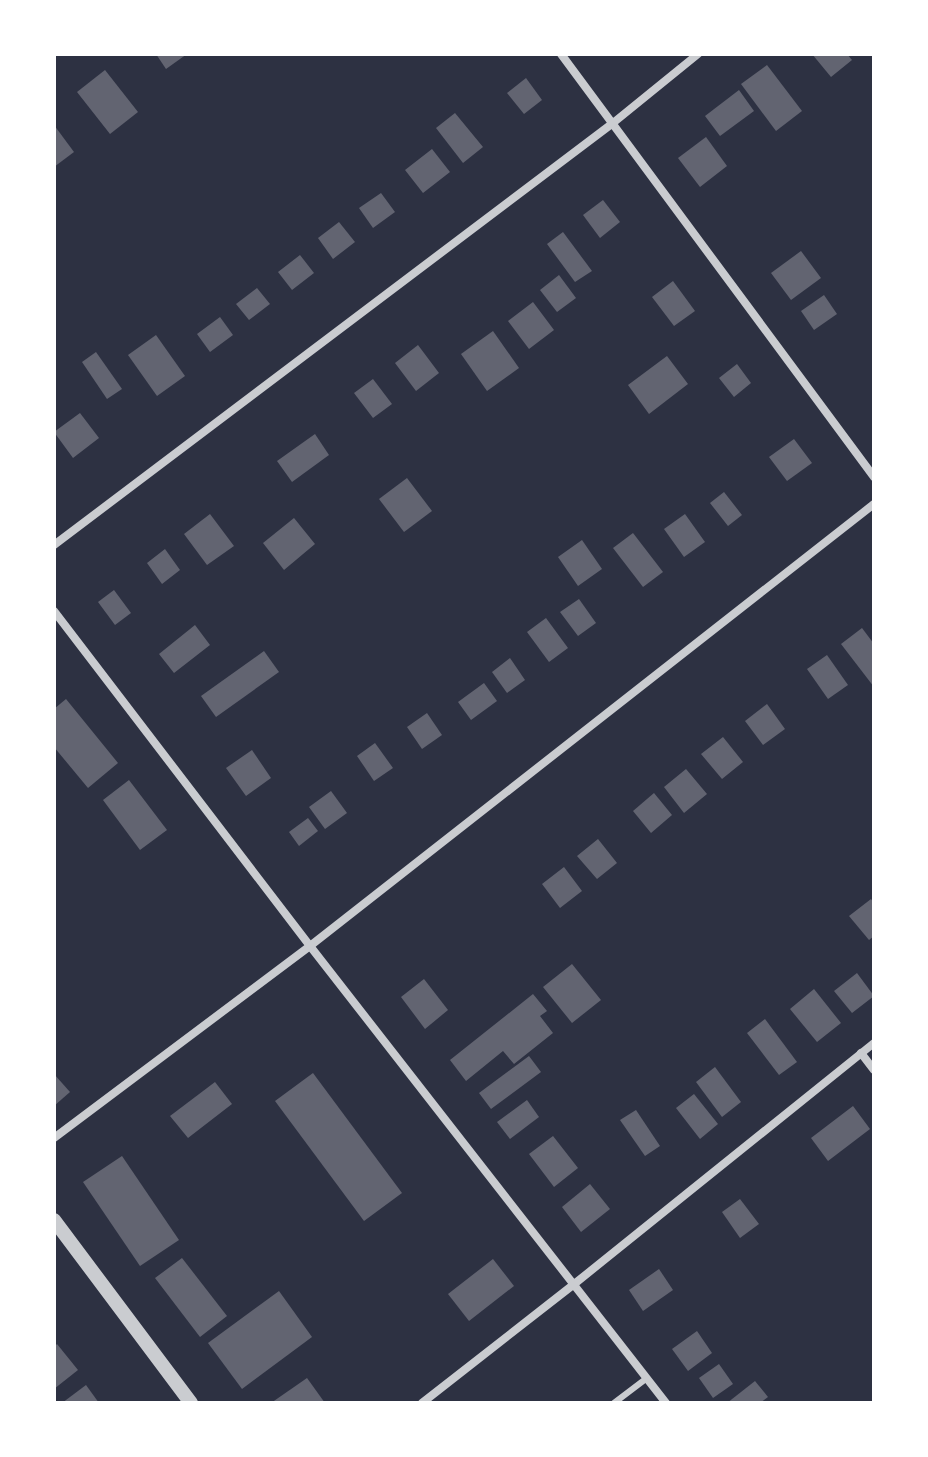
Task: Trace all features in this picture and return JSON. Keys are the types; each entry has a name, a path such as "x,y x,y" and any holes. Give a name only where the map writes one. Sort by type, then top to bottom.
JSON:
{"street":[{"path":"561,54 874,477"},
{"path":"54,545 613,123 698,54"},
{"path":"54,1138 310,946 874,504"},
{"path":"54,611 666,1403"},
{"path":"422,1403 874,1043"},
{"path":"861,1053 874,1070"},
{"path":"54,1220 191,1403"}],"lane":[{"path":"614,1403 647,1378"}],"building":[{"path":"156,54 187,54 166,69"},
{"path":"812,54 847,54 852,60 831,77"},
{"path":"767,65 802,111 776,131 741,84"},
{"path":"105,70 138,112 110,134 77,92"},
{"path":"526,78 542,100 524,114 507,93"},
{"path":"739,90 754,111 720,136 705,116"},
{"path":"455,113 483,147 463,163 436,128"},
{"path":"54,125 74,152 54,167"},
{"path":"706,137 727,166 700,187 678,158"},
{"path":"432,149 450,172 423,193 405,170"},
{"path":"381,193 395,212 373,228 359,208"},
{"path":"603,200 620,222 600,238 583,215"},
{"path":"339,222 355,242 333,259 318,238"},
{"path":"563,232 592,271 575,282 547,244"},
{"path":"801,251 821,278 791,300 771,273"},
{"path":"300,255 314,273 292,290 278,272"},
{"path":"559,275 576,298 557,312 540,290"},
{"path":"673,281 695,311 674,326 652,297"},
{"path":"257,288 270,304 249,320 236,304"},
{"path":"824,295 837,314 814,330 801,311"},
{"path":"533,302 554,330 529,349 508,321"},
{"path":"220,317 233,335 210,352 197,334"},
{"path":"493,331 519,368 487,391 461,354"},
{"path":"156,335 185,376 157,396 128,355"},
{"path":"418,345 439,373 416,391 395,363"},
{"path":"96,352 122,389 107,399 82,362"},
{"path":"667,356 688,384 649,414 628,385"},
{"path":"737,364 751,383 734,397 719,378"},
{"path":"373,379 392,404 373,418 354,393"},
{"path":"80,413 99,438 73,458 54,432"},
{"path":"315,434 329,455 292,482 277,461"},
{"path":"794,439 812,463 787,481 769,457"},
{"path":"407,478 432,511 404,532 379,499"},
{"path":"724,492 742,515 728,526 710,503"},
{"path":"210,514 234,546 207,565 184,534"},
{"path":"685,514 705,542 684,557 664,529"},
{"path":"294,518 315,544 284,570 263,543"},
{"path":"633,533 663,572 643,587 613,548"},
{"path":"582,540 602,569 578,586 558,557"},
{"path":"165,549 180,570 162,584 147,563"},
{"path":"114,590 131,613 115,625 98,602"},
{"path":"579,599 596,623 578,636 560,612"},
{"path":"546,618 568,648 549,662 527,632"},
{"path":"195,625 210,645 174,673 159,654"},
{"path":"862,628 874,644 874,687 841,644"},
{"path":"264,651 279,672 216,717 201,696"},
{"path":"827,655 848,685 828,699 807,669"},
{"path":"510,658 525,680 507,693 492,672"},
{"path":"484,683 497,701 471,720 458,702"},
{"path":"66,699 118,763 88,788 54,747 54,709"},
{"path":"767,704 785,729 763,745 745,721"},
{"path":"427,713 442,735 422,749 407,727"},
{"path":"723,737 743,762 722,779 701,754"},
{"path":"375,743 393,768 374,781 357,756"},
{"path":"252,750 271,778 246,796 226,768"},
{"path":"686,769 707,794 684,813 664,787"},
{"path":"129,780 167,830 140,850 103,800"},
{"path":"331,791 347,813 325,829 309,807"},
{"path":"654,793 672,815 651,833 633,811"},
{"path":"308,818 318,831 299,846 289,832"},
{"path":"598,839 617,863 597,879 577,856"},
{"path":"564,867 582,891 560,908 542,884"},
{"path":"871,899 874,903 874,936 869,940 849,916"},
{"path":"572,964 601,1000 572,1023 543,987"},
{"path":"857,973 874,996 852,1013 834,991"},
{"path":"424,979 448,1010 425,1029 401,997"},
{"path":"814,989 841,1023 817,1042 790,1009"},
{"path":"533,994 547,1011 540,1016 553,1033 514,1064 503,1051 466,1081 450,1060"},
{"path":"765,1019 797,1062 779,1075 747,1033"},
{"path":"529,1056 541,1072 491,1109 479,1093"},
{"path":"715,1067 741,1102 722,1117 696,1082"},
{"path":"313,1073 402,1193 364,1221 275,1101"},
{"path":"54,1074 70,1092 54,1106"},
{"path":"215,1082 232,1104 188,1138 170,1116"},
{"path":"694,1094 718,1124 700,1139 676,1108"},
{"path":"527,1100 539,1117 510,1139 497,1122"},
{"path":"853,1106 870,1129 828,1161 811,1138"},
{"path":"636,1110 660,1146 645,1156 620,1120"},
{"path":"553,1136 578,1168 554,1187 529,1154"},
{"path":"122,1156 179,1240 140,1266 83,1182"},
{"path":"590,1184 610,1209 581,1232 562,1207"},
{"path":"740,1199 759,1224 740,1238 722,1212"},
{"path":"182,1258 227,1316 200,1337 155,1278"},
{"path":"493,1259 514,1286 469,1321 448,1294"},
{"path":"659,1269 673,1290 643,1311 629,1290"},
{"path":"279,1291 312,1337 242,1389 208,1343"},
{"path":"697,1331 712,1353 688,1371 672,1349"},
{"path":"57,1344 78,1370 54,1389 54,1347"},
{"path":"719,1364 733,1384 713,1398 699,1378"},
{"path":"307,1378 325,1403 271,1403"},
{"path":"755,1381 768,1397 760,1403 727,1403"},
{"path":"86,1385 99,1403 62,1403"}]}
